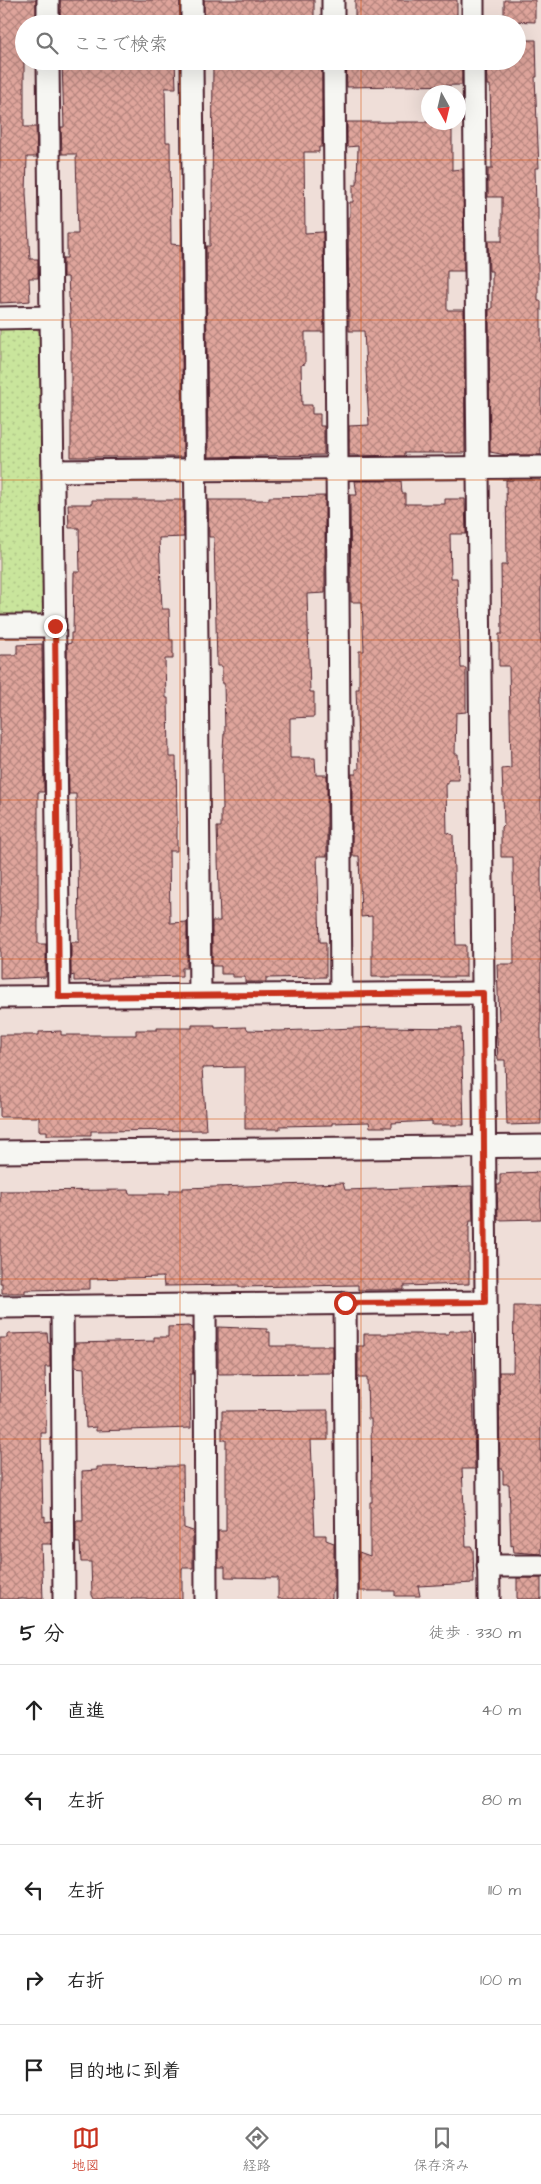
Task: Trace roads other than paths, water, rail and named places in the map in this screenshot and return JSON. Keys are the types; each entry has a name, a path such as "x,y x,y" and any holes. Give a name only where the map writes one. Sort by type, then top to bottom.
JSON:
{"street":[{"path":"48,0 48,15"},
{"path":"192,0 192,15"},
{"path":"333,0 333,15"},
{"path":"473,0 473,15"},
{"path":"48,70 59,997"},
{"path":"192,70 200,996"},
{"path":"334,70 342,994"},
{"path":"474,70 488,1599"},
{"path":"0,318 51,318"},
{"path":"53,471 541,467"},
{"path":"0,626 55,626"},
{"path":"0,997 483,993"},
{"path":"0,1152 541,1146"},
{"path":"0,1307 485,1302"},
{"path":"345,1303 347,1599"},
{"path":"205,1305 206,1599"},
{"path":"62,1306 64,1599"},
{"path":"488,1566 541,1566"}]}
